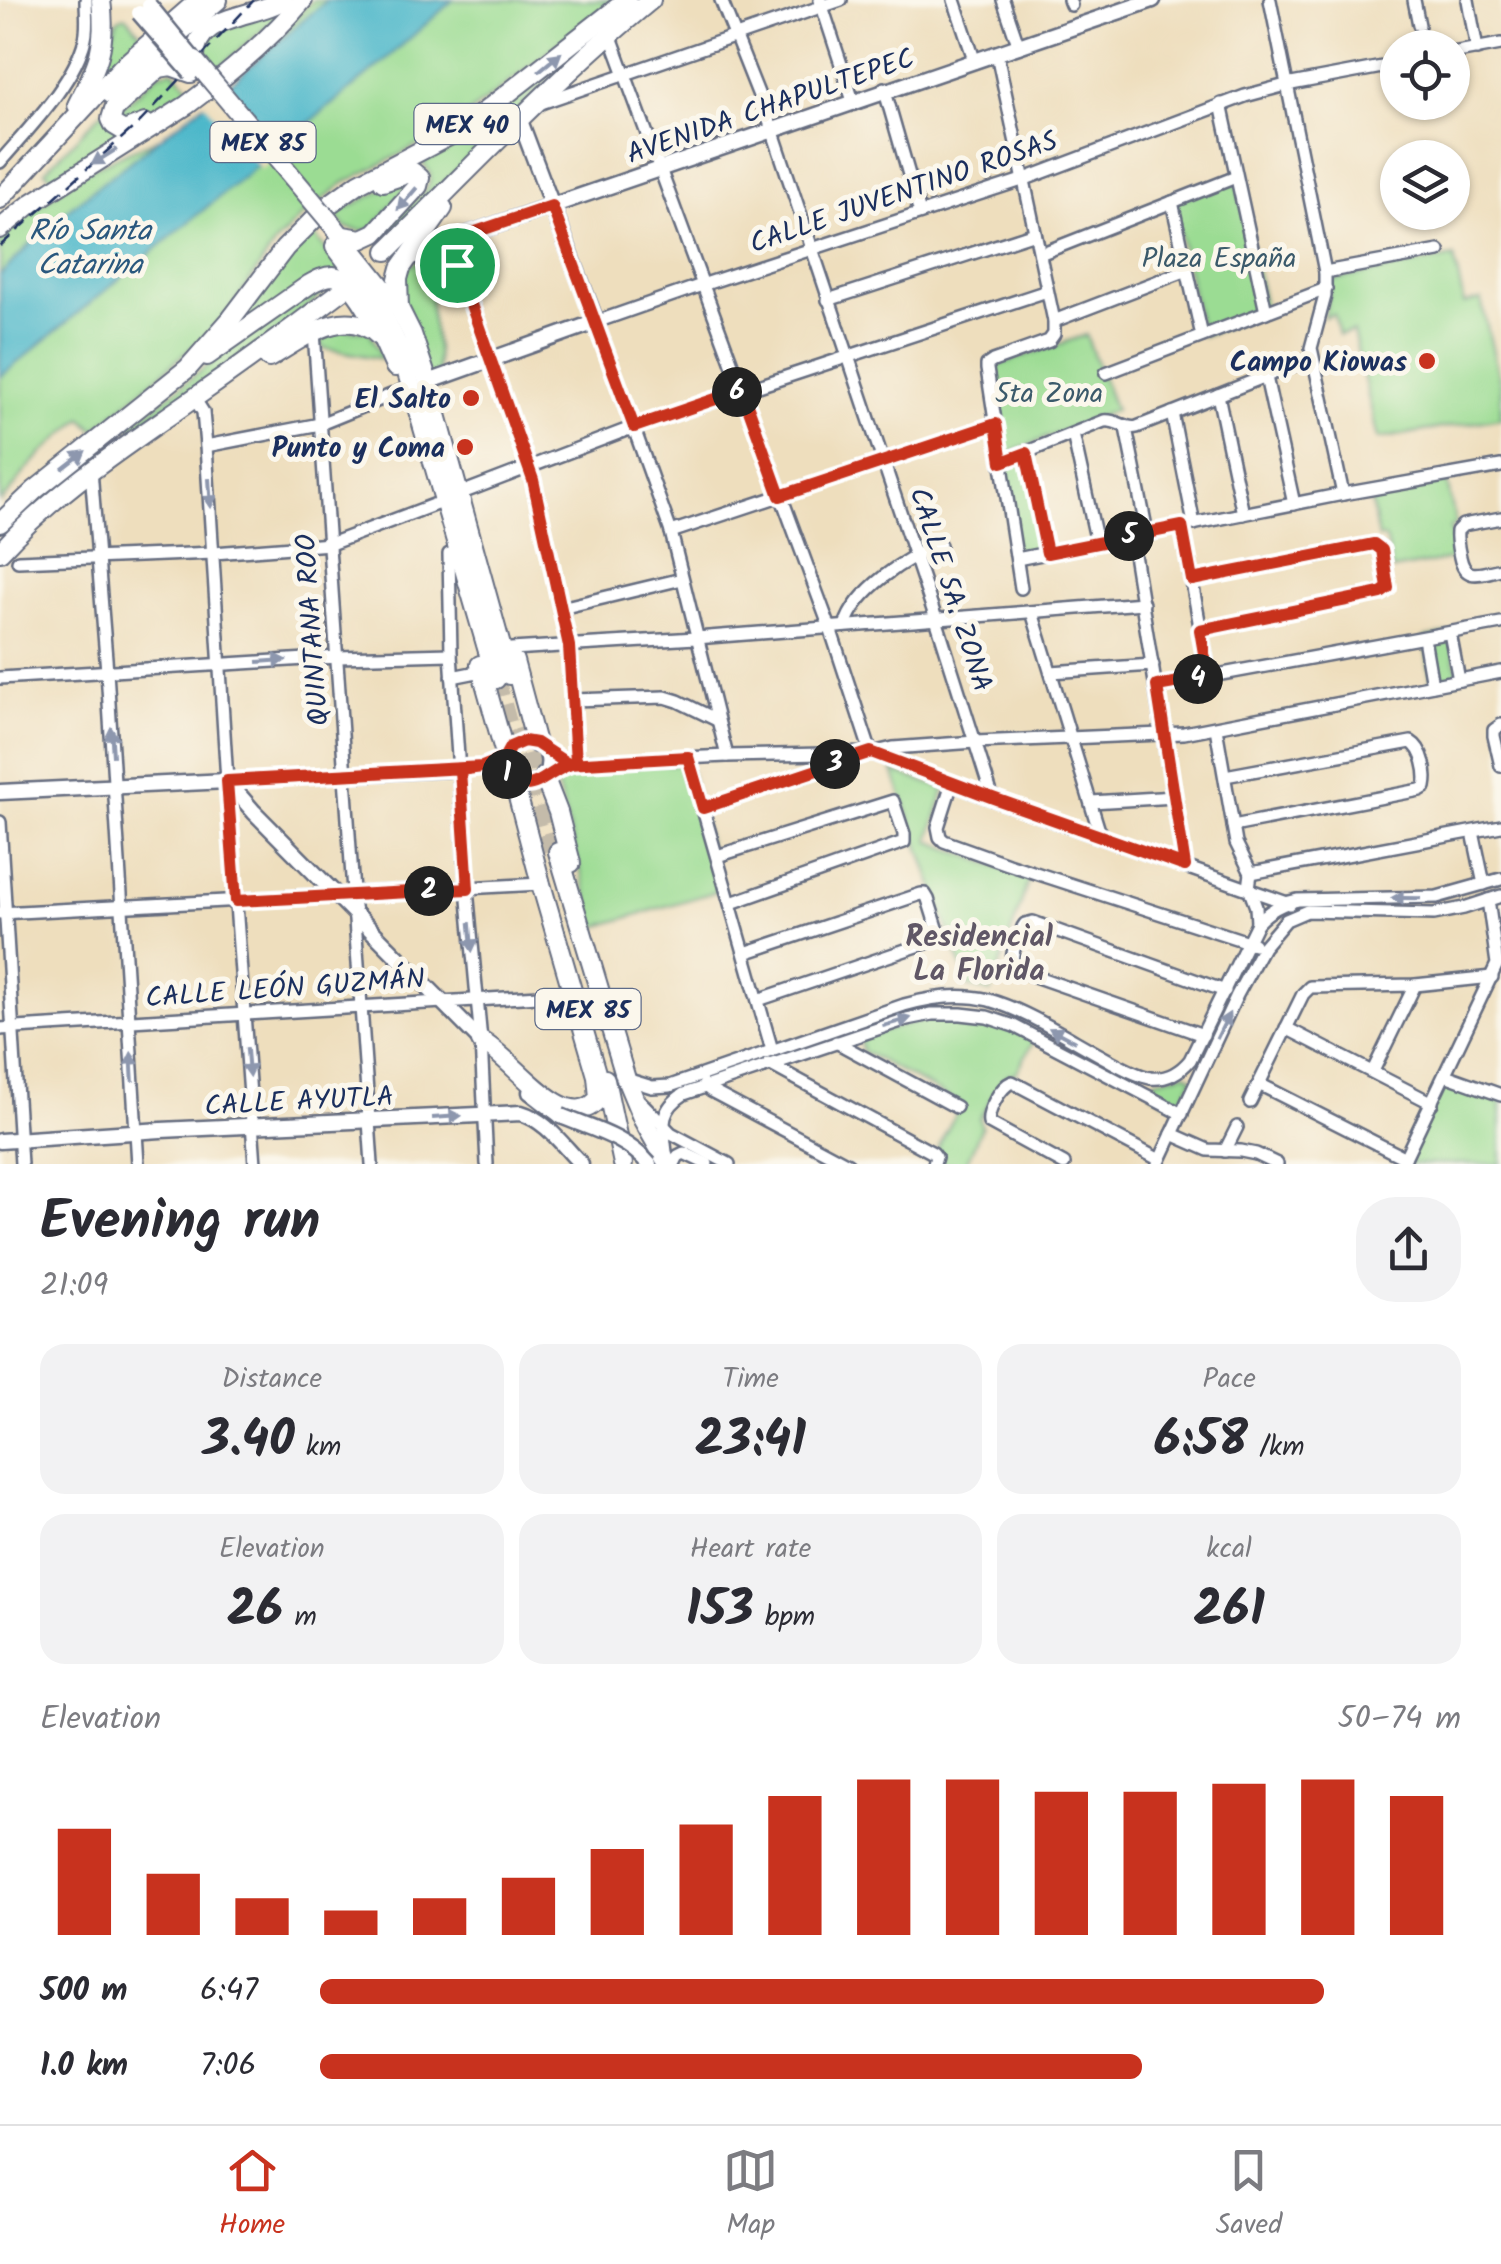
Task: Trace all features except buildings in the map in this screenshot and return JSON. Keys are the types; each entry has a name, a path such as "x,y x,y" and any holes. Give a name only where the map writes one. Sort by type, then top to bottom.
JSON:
{"highway":[{"path":"64,132 100,56 104,29 101,0"},
{"path":"0,199 121,68 199,0"},
{"path":"64,132 218,0"},
{"path":"0,229 59,186 186,106 250,55 303,0"},
{"name":"MEX 40","path":"0,523 35,490 188,368 298,234 348,190 451,135 627,0"},
{"name":"MEX 40","path":"387,250 525,112 651,0"},
{"path":"186,106 124,131 112,118 114,109 159,68 193,67 196,42 210,27 277,4"},
{"name":"MEX 85","path":"193,67 399,308 412,334 428,382 496,675"},
{"path":"399,308 398,280 405,261 479,160"},
{"path":"298,234 364,192 407,172 418,174 418,186 376,233 362,238 332,230"},
{"name":"MEX 85","path":"332,230 383,312 401,352 412,395 454,507"},
{"path":"188,368 310,284 326,277 338,278 372,316 412,395"},
{"path":"0,552 91,470 342,290"},
{"path":"223,378 335,323 368,327 383,340"},
{"path":"454,507 449,554 496,675 507,766 573,997 596,1058 598,1098 591,1106 574,1111 550,1099 482,1042"},
{"path":"454,507 481,541 538,745"},
{"path":"500,733 518,730 530,717"},
{"path":"544,776 558,812 601,974 602,1000"},
{"path":"524,817 529,808 540,802 550,804 558,812"},
{"name":"MEX 85","path":"623,1164 552,854 628,1084 664,1163"},
{"path":"573,997 592,1024"}],"main road":[{"name":"MEX 85","path":"128,0 144,6 193,67"},
{"name":"AVENIDA CHAPULTEPEC","path":"405,261 551,204 1145,1"},
{"path":"974,59 1018,44"},
{"path":"525,112 551,204 596,322"},
{"name":"CALLE JUVENTINO ROSAS","path":"428,382 596,322"},
{"path":"0,792 227,781 537,1099 561,1116 664,1163"},
{"path":"228,799 233,798 261,826 271,828"},
{"name":"CALLE AYUTLA","path":"0,1141 521,1113 543,1124 580,1164"}],"street":[{"path":"0,162 35,122 79,57 86,37 86,0"},
{"name":"CALLE 5A. ZONA","path":"721,0 771,129 993,798"},
{"path":"525,112 821,3 841,0"},
{"path":"954,0 974,59"},
{"path":"1003,0 1018,44"},
{"path":"1270,0 1325,272 1326,289 1312,340 1312,358 1343,494"},
{"path":"1414,0 1419,25"},
{"path":"1468,0 1477,49"},
{"path":"821,3 854,101"},
{"path":"610,34 830,628 871,752"},
{"path":"1470,50 1501,44"},
{"path":"997,54 1054,322 1054,334 1046,343 987,365 1021,588"},
{"name":"CALLE JUVENTINO ROSAS","path":"596,322 1024,179 1220,104 1286,85 1380,67"},
{"path":"885,90 920,213"},
{"path":"1220,104 1266,312"},
{"path":"1040,254 1236,177"},
{"path":"1172,202 1202,336"},
{"path":"828,300 1036,234"},
{"path":"449,241 530,466 569,646 572,764"},
{"path":"1325,272 1439,252"},
{"path":"1054,322 1187,270"},
{"path":"1106,373 1326,289"},
{"path":"18,562 330,544 454,507 530,466 634,427 1048,291"},
{"path":"596,322 672,532 727,756"},
{"name":"QUINTANA ROO","path":"314,332 372,1164"},
{"path":"1002,462 1110,420 1126,428 1138,427 1312,358"},
{"path":"1266,376 1294,504"},
{"path":"206,446 320,424 412,395"},
{"path":"1218,395 1243,514"},
{"path":"194,398 203,412 206,446 255,1164"},
{"path":"1172,413 1208,677"},
{"path":"672,532 996,424"},
{"path":"1126,428 1147,532"},
{"path":"1074,434 1097,543"},
{"path":"1026,453 1047,553"},
{"path":"1017,558 1501,466"},
{"path":"91,470 138,1164"},
{"path":"1501,518 1460,528 1456,538 1465,571 1473,574 1501,569"},
{"path":"1131,536 1185,866"},
{"path":"1192,580 1368,544 1380,546 1385,565 1388,588 1381,593 1200,630"},
{"path":"845,626 854,604 886,576 940,545"},
{"path":"449,554 452,676 488,1164"},
{"path":"561,608 682,579"},
{"path":"511,648 1143,604"},
{"path":"1032,612 1101,837"},
{"path":"1157,686 1501,623"},
{"path":"1450,633 1459,680"},
{"path":"1424,638 1432,684"},
{"path":"0,678 338,657 451,654"},
{"path":"1051,672 1153,665"},
{"path":"507,766 520,784 532,784 572,764 871,752 924,745 1165,734 1216,728 1501,672"},
{"path":"452,676 496,675"},
{"path":"573,700 665,697 717,720"},
{"path":"1499,726 1494,736 1501,766"},
{"path":"1216,728 1233,826 1240,854 1251,873 1249,888 1257,923"},
{"path":"507,766 517,743 530,741 572,764"},
{"path":"1224,776 1406,742 1420,750 1426,780 1426,787 1420,790 1233,826"},
{"path":"538,745 548,761 544,776"},
{"path":"703,808 871,752 1307,912"},
{"path":"688,757 772,1050"},
{"path":"227,781 507,766"},
{"path":"952,783 938,827 940,838 1262,947"},
{"path":"1091,802 1174,797"},
{"path":"717,856 893,801 904,834 904,842 731,902"},
{"path":"0,822 6,1029 21,1164"},
{"path":"1251,873 1501,826"},
{"path":"1473,832 1484,884"},
{"path":"628,1084 660,1088 769,1064 917,1001 941,997 988,1000 1126,1068 1149,1078 1165,1077 1184,1067 1257,923 1285,902 1314,898 1423,899 1501,879"},
{"path":"3,912 541,884"},
{"path":"745,953 916,894 925,894 939,934 935,940 758,1000"},
{"path":"1064,1164 990,1124 988,1115 1005,1085 1012,1082 1159,1162 1262,947 1286,920 1307,912 1434,914 1495,898 1499,965 1403,1161 1259,1084"},
{"path":"1203,1035 1017,970 1011,958 1022,930 1028,922 1225,991"},
{"path":"1250,1102 1303,994 1310,988 1415,985 1492,977"},
{"path":"1373,1072 1415,985"},
{"name":"CALLE LEÓN GUZMÁN","path":"6,1029 476,999 573,997"},
{"path":"707,1164 684,1153 664,1163 665,1115 671,1103 701,1082 772,1050 836,1042 920,1016 948,1013 974,1015 1014,1026 1182,1114"},
{"path":"1286,1028 1432,1103"},
{"path":"836,1042 956,1107"},
{"path":"769,1064 935,1159"},
{"path":"1184,1067 1200,1076"},
{"path":"1445,1076 1501,1095"},
{"path":"1143,1094 1149,1078"},
{"path":"701,1082 848,1164"},
{"path":"628,1084 664,1128 729,1164"},
{"path":"671,1103 678,1138"},
{"path":"1226,1150 1237,1127"},
{"path":"1172,1134 1208,1150 1256,1154 1277,1164"}],"green space":[{"path":"313,0 614,0 448,130 344,183 301,217 277,241 230,310 209,333 95,430 82,418 34,461 0,502 0,236 85,171 174,132 247,70"},
{"path":"289,7 214,72 202,58 201,45 213,32"},
{"path":"124,16 142,35 88,92 117,20"},
{"path":"571,57 383,243 385,232 427,189 430,175 422,163 457,145"},
{"path":"173,70 192,90 135,125 122,125 118,111 159,73"},
{"path":"106,108 122,137 53,179 45,171"},
{"path":"410,176 414,178 373,228 346,228 335,214"},
{"name":"Plaza España","path":"1236,177 1266,312 1202,336 1172,202"},
{"path":"312,232 344,273 235,332 291,253"},
{"path":"449,241 457,265 437,285 431,300 438,378 428,382 398,287 399,273"},
{"name":"Campo Kiowas","path":"1454,257 1464,304 1481,300 1501,387 1501,418 1378,439 1353,332 1339,335 1334,314 1324,317 1332,280"},
{"path":"329,282 335,284 276,333 132,430 130,426 216,359"},
{"path":"330,329 369,331 383,359 322,348 322,337"},
{"name":"5ta Zona","path":"1086,335 1115,410 1007,454 992,367"},
{"path":"1026,453 1047,553 1017,559 1002,462"},
{"path":"1447,482 1456,524 1450,528 1457,558 1392,570 1385,538 1378,538 1370,496"},
{"path":"1450,633 1459,680 1432,685 1424,638"},
{"path":"688,764 721,890 596,927 556,782 566,767"},
{"path":"893,771 945,789 929,841 1029,879 991,993 968,986"},
{"path":"929,1019 994,1023 1035,1039 1016,1073 1006,1075 979,1119 982,1127 963,1164 936,1164 938,1147 961,1104 862,1051 860,1040"},
{"path":"1185,1072 1194,1078 1177,1106 1152,1094 1155,1080"},
{"path":"1445,1082 1501,1100 1501,1164 1403,1164"}],"water":[{"name":"Río Santa Catarina","path":"327,0 453,0 382,63 0,377 0,275 52,222 227,86"}],"pier":[{"path":"223,82 282,151 261,169 201,99"}],"tunnel":[{"path":"496,679 545,856"},
{"path":"523,727 558,852"}],"railway":[{"path":"0,246 141,121 254,0"}],"place":[{"name":"Campo Kiowas","path":"1427,361"},
{"name":"El Salto","path":"471,398"},
{"name":"Punto y Coma","path":"465,447"}],"district":[{"name":"Residencial La Florida","path":"979,953"}],"route":[{"path":"457,265 449,241 552,206 634,427 742,390 780,496 996,424 1002,462 1026,453 1047,553 1182,526 1192,580 1374,544 1382,550 1388,588 1381,593 1200,630 1208,677 1157,686 1185,866 871,752 703,808 688,757 568,764 536,743 524,741 510,747 504,758 482,767 460,770 468,889 236,901 227,781 482,767 506,772 514,782 526,785 568,764 576,763 569,646 530,466 457,265"}]}
